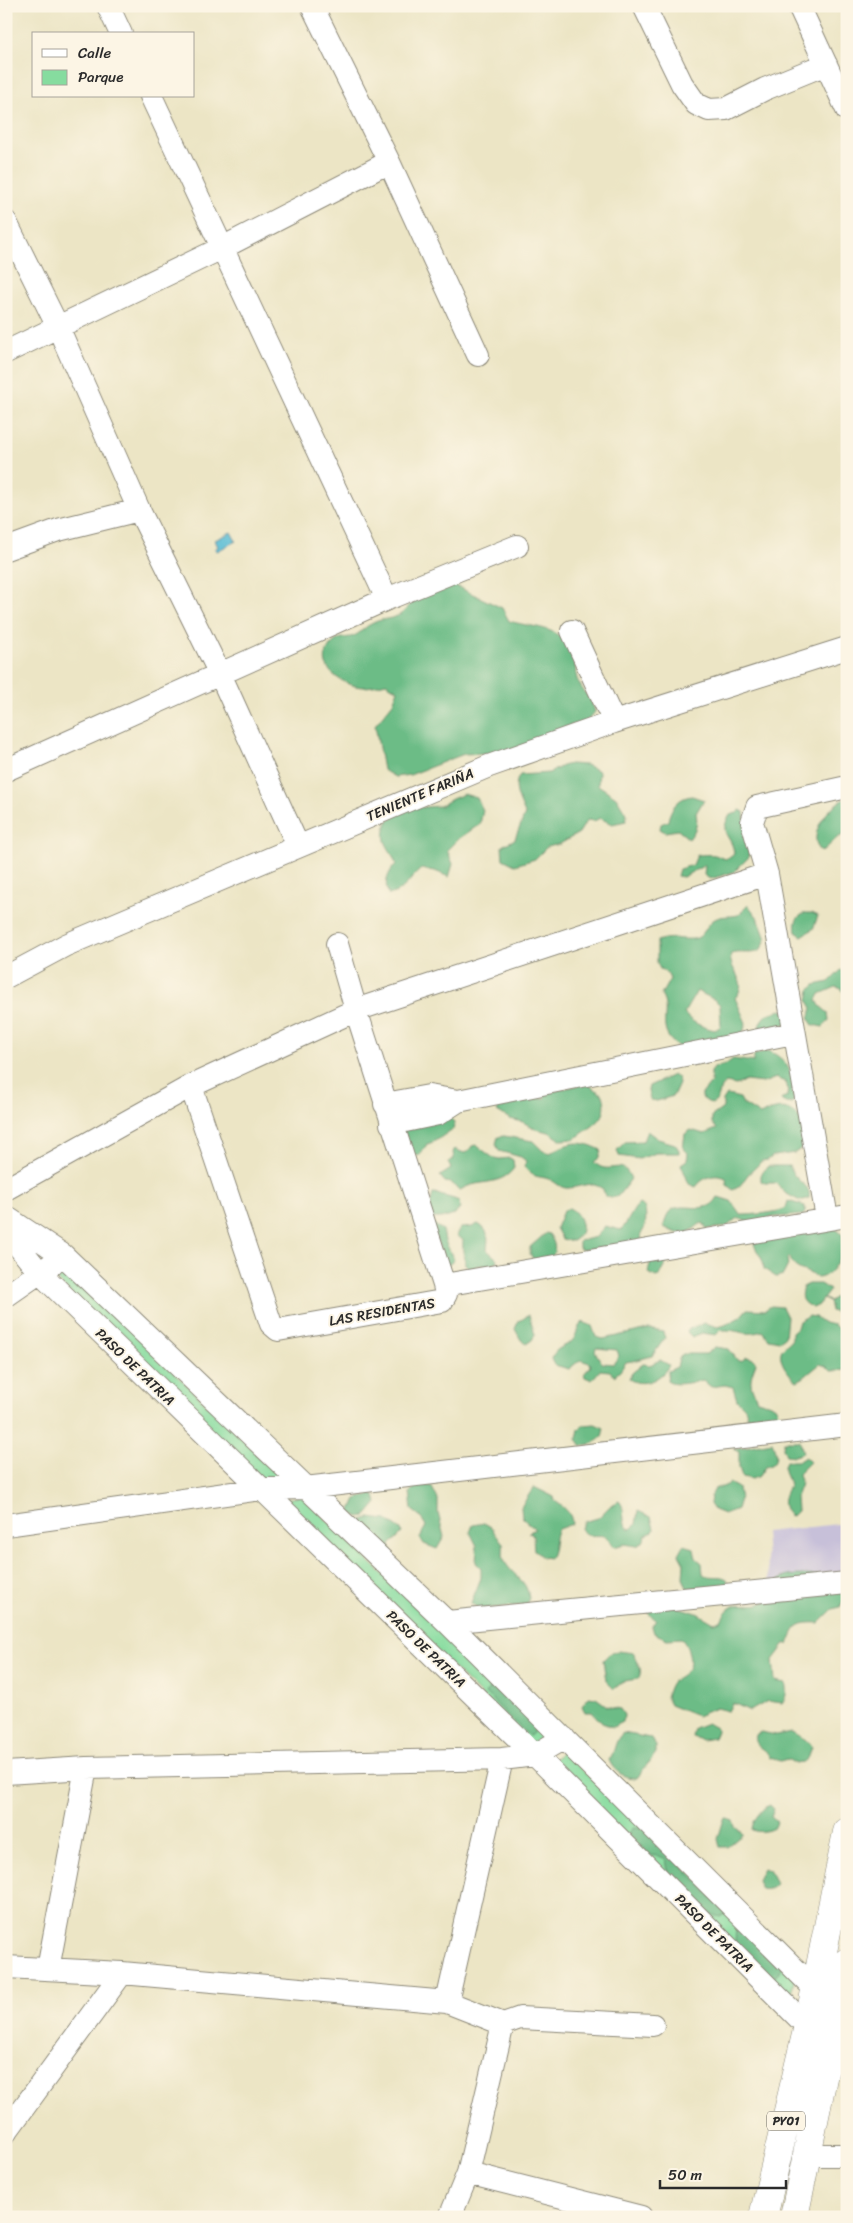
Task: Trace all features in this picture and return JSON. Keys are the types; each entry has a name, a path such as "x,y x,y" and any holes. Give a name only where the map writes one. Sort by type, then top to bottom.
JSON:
{"highway":[{"name":"PY01","path":"763,2217 808,2026 814,1988 847,1832"},
{"name":"PY01","path":"794,2217 808,2155 828,2046 843,2013 847,1962"}],"street":[{"path":"108,6 120,32"},
{"path":"312,6 389,162 478,355"},
{"path":"644,6 682,84 696,104 709,110 726,109 765,89 826,64"},
{"path":"799,6 847,110"},
{"path":"152,98 224,248 387,599"},
{"path":"6,352 224,248 389,162"},
{"path":"6,222 58,327 138,510 220,674 298,846"},
{"path":"6,549 58,530 138,510"},
{"path":"6,770 387,599 517,546"},
{"path":"572,631 614,722"},
{"name":"TENIENTE FARIÑA","path":"6,977 66,944 489,766 614,722 847,648"},
{"path":"837,1217 794,1033 767,874 752,822 757,807 847,788"},
{"path":"6,1190 191,1086 356,1010 767,874"},
{"path":"337,944 388,1114 444,1285"},
{"path":"388,1114 438,1114 458,1101 794,1033"},
{"name":"LAS RESIDENTAS","path":"191,1086 271,1324 278,1330 442,1301 446,1294 444,1285 837,1217"},
{"path":"6,1218 63,1255 304,1488 447,1622 814,1988 843,2013"},
{"name":"PASO DE PATRIA","path":"6,1231 40,1273 535,1755 847,2066"},
{"path":"6,1296 63,1255"},
{"path":"6,1524 261,1489 304,1488 847,1425"},
{"path":"447,1622 847,1583"},
{"path":"6,1772 86,1768 502,1759 535,1755 564,1738"},
{"path":"447,2002 502,1759"},
{"path":"48,1969 86,1768"},
{"path":"6,1966 122,1973 447,2002 503,2024 520,2018 653,2026"},
{"path":"6,2132 122,1973"},
{"path":"450,2217 468,2173 503,2024"},
{"path":"808,2155 847,2155"},
{"path":"468,2173 641,2217"}],"shaded area":[{"path":"847,1523 847,1576 769,1583 765,1532"}],"green space":[{"path":"437,577 502,608 509,621 548,630 563,640 574,660 577,679 595,712 586,722 544,734 534,744 509,752 464,754 410,775 395,777 383,770 375,725 393,703 398,690 386,683 361,687 336,677 326,664 326,653 330,646 339,639 354,636 370,624 401,614 407,609 415,591"},
{"path":"570,764 586,765 599,771 598,785 616,797 627,815 626,821 612,824 600,818 594,821 587,820 579,833 560,844 547,847 535,859 515,865 503,859 502,846 515,839 525,814 516,789 517,780 520,775 549,773"},
{"path":"464,794 477,798 483,810 480,824 457,840 447,850 453,864 449,877 435,871 421,869 403,887 389,895 386,883 396,864 384,834 388,820 412,808 440,806"},
{"path":"692,796 704,800 696,813 696,827 689,839 678,830 665,832 660,829 661,824 668,821 676,804 683,798"},
{"path":"847,798 847,833 837,838 822,852 817,846 816,838 821,821 833,806"},
{"path":"740,810 744,812 749,857 734,872 710,879 704,875 705,865 683,877 677,876 679,869 693,865 697,855 715,855 727,859 734,854 725,832 725,827 730,815"},
{"path":"748,905 758,918 766,939 760,951 731,954 732,966 741,986 735,998 746,1023 742,1036 679,1047 671,1041 665,1028 665,1008 661,995 670,979 657,963 657,941 675,938 697,938 703,934 709,924 715,919 738,915","holes":["697,991 715,1000 720,1005 721,1026 715,1030 698,1024 684,1013"]},
{"path":"805,913 812,913 818,916 813,929 802,936 796,932 796,923 797,919"},
{"path":"841,970 847,972 847,998 842,989 836,987 820,994 817,1000 820,1006 828,1013 829,1020 823,1027 813,1025 809,1019 812,1008 808,1001 810,990 815,985 829,982"},
{"path":"782,1010 800,1021 759,1029 764,1017 770,1013"},
{"path":"767,1051 778,1056 792,1074 796,1084 792,1090 795,1100 792,1103 789,1104 782,1101 781,1099 787,1096 788,1088 785,1082 776,1078 763,1083 746,1081 736,1085 726,1083 721,1087 714,1103 711,1104 702,1098 702,1094 711,1083 711,1072 715,1067 725,1065 733,1059 754,1062 754,1055"},
{"path":"673,1075 678,1078 679,1083 673,1096 657,1101 650,1100 649,1086"},
{"path":"587,1083 603,1095 604,1111 598,1122 575,1139 561,1140 549,1132 535,1129 523,1122 510,1119 497,1111 500,1105 511,1099 546,1098 543,1094"},
{"path":"727,1095 740,1098 743,1104 760,1115 781,1108 791,1111 806,1126 806,1144 795,1153 773,1156 768,1160 761,1161 740,1185 733,1190 727,1185 726,1178 718,1176 706,1178 696,1187 689,1184 681,1164 687,1160 688,1153 683,1148 685,1134 691,1130 704,1134 717,1129 712,1123 712,1116 723,1108 723,1101"},
{"path":"450,1118 455,1123 453,1129 437,1140 427,1144 420,1155 413,1156 400,1120"},
{"path":"647,1131 658,1139 675,1144 679,1153 656,1153 639,1159 619,1156 617,1150 625,1142 643,1141"},
{"path":"504,1136 533,1141 543,1151 550,1153 569,1144 587,1144 601,1150 599,1158 594,1162 605,1168 624,1168 631,1179 618,1196 611,1198 605,1196 603,1189 594,1185 564,1188 551,1180 531,1174 524,1167 526,1161 521,1157 499,1151 496,1144 498,1137"},
{"path":"476,1145 492,1157 499,1159 510,1158 513,1160 514,1168 508,1174 495,1181 473,1185 459,1191 452,1183 445,1182 440,1176 451,1169 448,1162 454,1159 454,1149 464,1153"},
{"path":"768,1166 789,1166 795,1176 809,1191 809,1198 800,1201 785,1193 776,1183 761,1181 761,1174"},
{"path":"435,1193 459,1201 460,1208 451,1216 432,1218 429,1208"},
{"path":"718,1197 731,1201 741,1215 782,1210 786,1208 788,1201 805,1206 805,1212 803,1215 774,1217 752,1224 738,1219 726,1227 707,1229 703,1223 685,1233 674,1232 664,1227 667,1216 672,1210 679,1207 705,1207 712,1204"},
{"path":"639,1204 645,1208 646,1215 645,1225 641,1234 642,1241 582,1250 579,1248 579,1241 596,1237 605,1226 621,1230"},
{"path":"569,1208 580,1219 581,1224 580,1234 572,1241 562,1239 556,1228 563,1211"},
{"path":"431,1223 443,1230 445,1241 454,1260 446,1267"},
{"path":"478,1224 485,1229 488,1238 487,1250 497,1259 497,1262 490,1266 479,1265 470,1269 465,1264 463,1240 457,1236 457,1233 461,1228 472,1227"},
{"path":"831,1225 842,1234 841,1255 833,1268 823,1277 817,1278 797,1268 790,1257 787,1259 788,1265 783,1275 776,1277 764,1269 763,1261 754,1243"},
{"path":"546,1233 549,1234 553,1242 554,1253 552,1256 534,1260 530,1254 530,1247"},
{"path":"671,1254 659,1276 656,1277 648,1273 651,1259"},
{"path":"66,1267 281,1477 260,1478 54,1277"},
{"path":"847,1277 847,1317 831,1311 829,1301 822,1299 819,1305 813,1308 802,1300 803,1287 809,1284 820,1284 830,1290 823,1299 830,1301 839,1294 838,1280"},
{"path":"771,1306 782,1307 787,1317 785,1337 779,1341 769,1339 763,1331 746,1333 721,1330 716,1335 702,1333 692,1337 687,1332 689,1329 705,1323 718,1327 725,1325 740,1317 747,1309 765,1310"},
{"path":"529,1315 535,1335 526,1344 521,1340 515,1329 518,1322"},
{"path":"808,1316 834,1325 847,1336 847,1370 831,1371 826,1366 820,1364 797,1381 787,1371 782,1361 781,1352 792,1339 792,1332 797,1328 799,1321"},
{"path":"583,1322 592,1326 596,1337 603,1339 649,1329 663,1332 665,1338 652,1356 626,1362 614,1376 610,1371 600,1370 592,1380 585,1377 584,1374 591,1366 590,1363 580,1360 569,1369 555,1365 552,1359 558,1349 573,1340","holes":["596,1348 617,1350 619,1356 613,1364 602,1363 595,1352"]},
{"path":"715,1347 729,1349 738,1361 747,1357 754,1359 756,1363 751,1378 752,1389 757,1400 777,1408 778,1415 775,1418 764,1421 748,1418 745,1408 737,1400 733,1387 725,1385 711,1387 703,1380 679,1384 667,1381 668,1371 677,1367 680,1356 683,1354 706,1354"},
{"path":"660,1360 669,1365 657,1378 640,1383 629,1379 632,1373 643,1364 650,1365"},
{"path":"595,1424 604,1428 602,1437 594,1443 582,1446 577,1439 579,1429 584,1425"},
{"path":"784,1441 800,1441 803,1453 794,1456 786,1455 783,1448"},
{"path":"772,1442 776,1454 773,1464 765,1467 759,1476 752,1479 742,1477 739,1467 739,1452 733,1449"},
{"path":"805,1457 810,1462 798,1474 801,1484 796,1497 797,1511 792,1516 789,1515 784,1507 785,1495 790,1484 784,1467 786,1461 799,1461"},
{"path":"729,1483 738,1488 740,1499 737,1509 724,1514 714,1510 710,1504 711,1496 716,1487 723,1487"},
{"path":"417,1485 431,1486 438,1499 438,1513 444,1537 437,1549 424,1544 420,1538 426,1526 420,1516 412,1510 410,1492"},
{"path":"534,1487 554,1497 555,1501 569,1513 572,1520 572,1524 558,1529 550,1558 542,1557 534,1550 533,1536 529,1532 535,1529 522,1518 521,1507"},
{"path":"372,1494 375,1496 377,1503 366,1516 359,1517 350,1512 356,1499"},
{"path":"302,1496 546,1733 532,1745 282,1500"},
{"path":"619,1501 623,1507 624,1522 628,1528 631,1529 636,1524 638,1511 651,1517 653,1532 646,1535 643,1542 637,1546 624,1544 614,1547 605,1536 585,1534 581,1528 584,1522 598,1518 610,1506"},
{"path":"369,1518 387,1520 401,1530 402,1533 390,1545 391,1552 389,1555 358,1525 362,1520"},
{"path":"484,1523 493,1528 503,1544 503,1556 507,1566 528,1591 529,1598 526,1605 479,1609 471,1603 481,1578 481,1568 476,1563 477,1546 470,1532 473,1525"},
{"path":"684,1545 694,1548 696,1558 702,1563 703,1574 727,1579 729,1586 687,1588 683,1578 684,1563 679,1554"},
{"path":"797,1575 825,1576 847,1587 847,1595 840,1607 833,1609 819,1623 806,1623 798,1626 788,1645 786,1643 773,1660 775,1681 785,1683 786,1686 786,1696 782,1703 768,1701 750,1711 733,1703 728,1711 716,1708 697,1716 670,1705 666,1697 668,1690 672,1682 689,1667 689,1653 681,1638 667,1639 654,1633 652,1626 656,1620 645,1610 671,1605 697,1613 714,1623 721,1621 731,1607 743,1604 755,1605 767,1600 777,1582 782,1578"},
{"path":"611,1652 634,1653 640,1668 640,1675 638,1679 624,1681 614,1689 606,1681 603,1660"},
{"path":"496,1684 535,1721 534,1730 531,1735 529,1736 485,1693"},
{"path":"589,1697 596,1698 607,1706 620,1709 624,1715 623,1722 613,1727 602,1723 592,1712 585,1712 582,1706"},
{"path":"707,1723 716,1728 717,1731 714,1738 702,1740 692,1737 694,1728"},
{"path":"761,1732 776,1735 793,1732 806,1740 812,1747 810,1753 805,1760 796,1764 787,1759 780,1761 770,1758 756,1743 755,1735"},
{"path":"623,1733 650,1738 656,1746 656,1753 637,1778 620,1774 613,1768 609,1760 618,1739"},
{"path":"563,1752 796,1972 790,1999 551,1762"},
{"path":"770,1805 774,1809 771,1817 777,1822 775,1827 764,1831 752,1830 763,1809"},
{"path":"724,1819 733,1820 735,1827 743,1834 727,1847 720,1847 718,1839"},
{"path":"633,1828 648,1829 726,1913 720,1917 707,1913 670,1882 666,1859 649,1855 629,1833"},
{"path":"763,1868 769,1870 776,1883 770,1889 761,1889 757,1880"},
{"path":"741,1923 784,1966 775,1976 768,1976 735,1943 736,1929"}],"water":[{"path":"231,532 236,541 217,551 215,549 218,547 215,540"}]}
